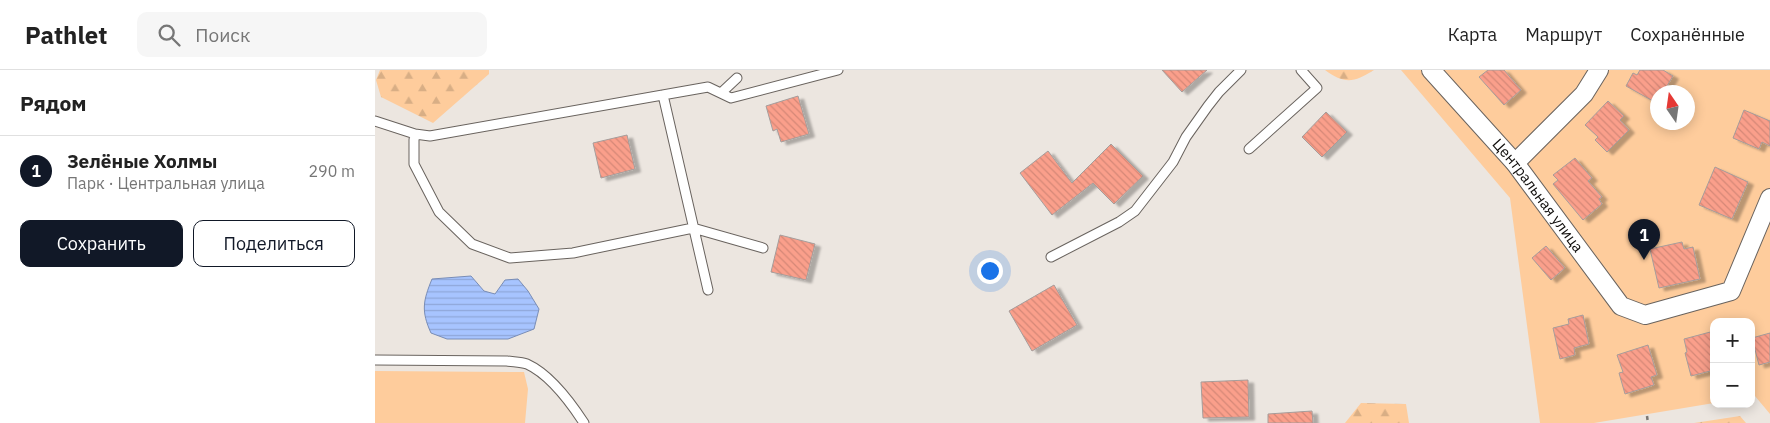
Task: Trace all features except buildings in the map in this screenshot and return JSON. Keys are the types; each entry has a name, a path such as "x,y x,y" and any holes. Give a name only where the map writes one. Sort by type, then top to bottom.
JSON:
{"street":[{"name":"Центральная улица","path":"1431,70 1515,163 1621,306 1645,315 1731,291 1770,198"},
{"path":"1515,163 1584,94 1599,70"}],"lane":[{"path":"375,121 415,134 430,136 708,87 731,98 838,70"},
{"path":"1051,257 1119,222 1135,211 1173,162 1186,137 1208,106 1241,70"},
{"path":"1249,149 1317,88 1301,70"},
{"path":"721,93 737,78"},
{"path":"663,94 708,290"},
{"path":"415,134 414,164 439,212 472,244 510,258 573,253 693,228 763,248"},
{"path":"375,360 507,361 526,364 547,379 574,408 584,423"}],"path":[{"path":"1647,416 1648,423"}],"green space":[{"path":"380,70 489,70 489,74 433,123 381,97 376,80"},
{"path":"1325,70 1374,70 1355,79 1344,80"},
{"path":"1401,70 1770,70 1770,414 1755,396 1755,318 1710,318 1710,404 1594,423 1540,423 1510,198"},
{"path":"375,371 524,372 528,389 525,423 375,423"},
{"path":"1361,403 1406,404 1409,423 1345,423"},
{"path":"1740,416 1746,423 1694,423"}],"water":[{"path":"471,276 484,291 495,294 505,280 518,279 539,309 534,329 508,339 447,339 431,333 424,306 432,279"}],"place":[{"name":"Зелёные Холмы","path":"1644,260"}]}
